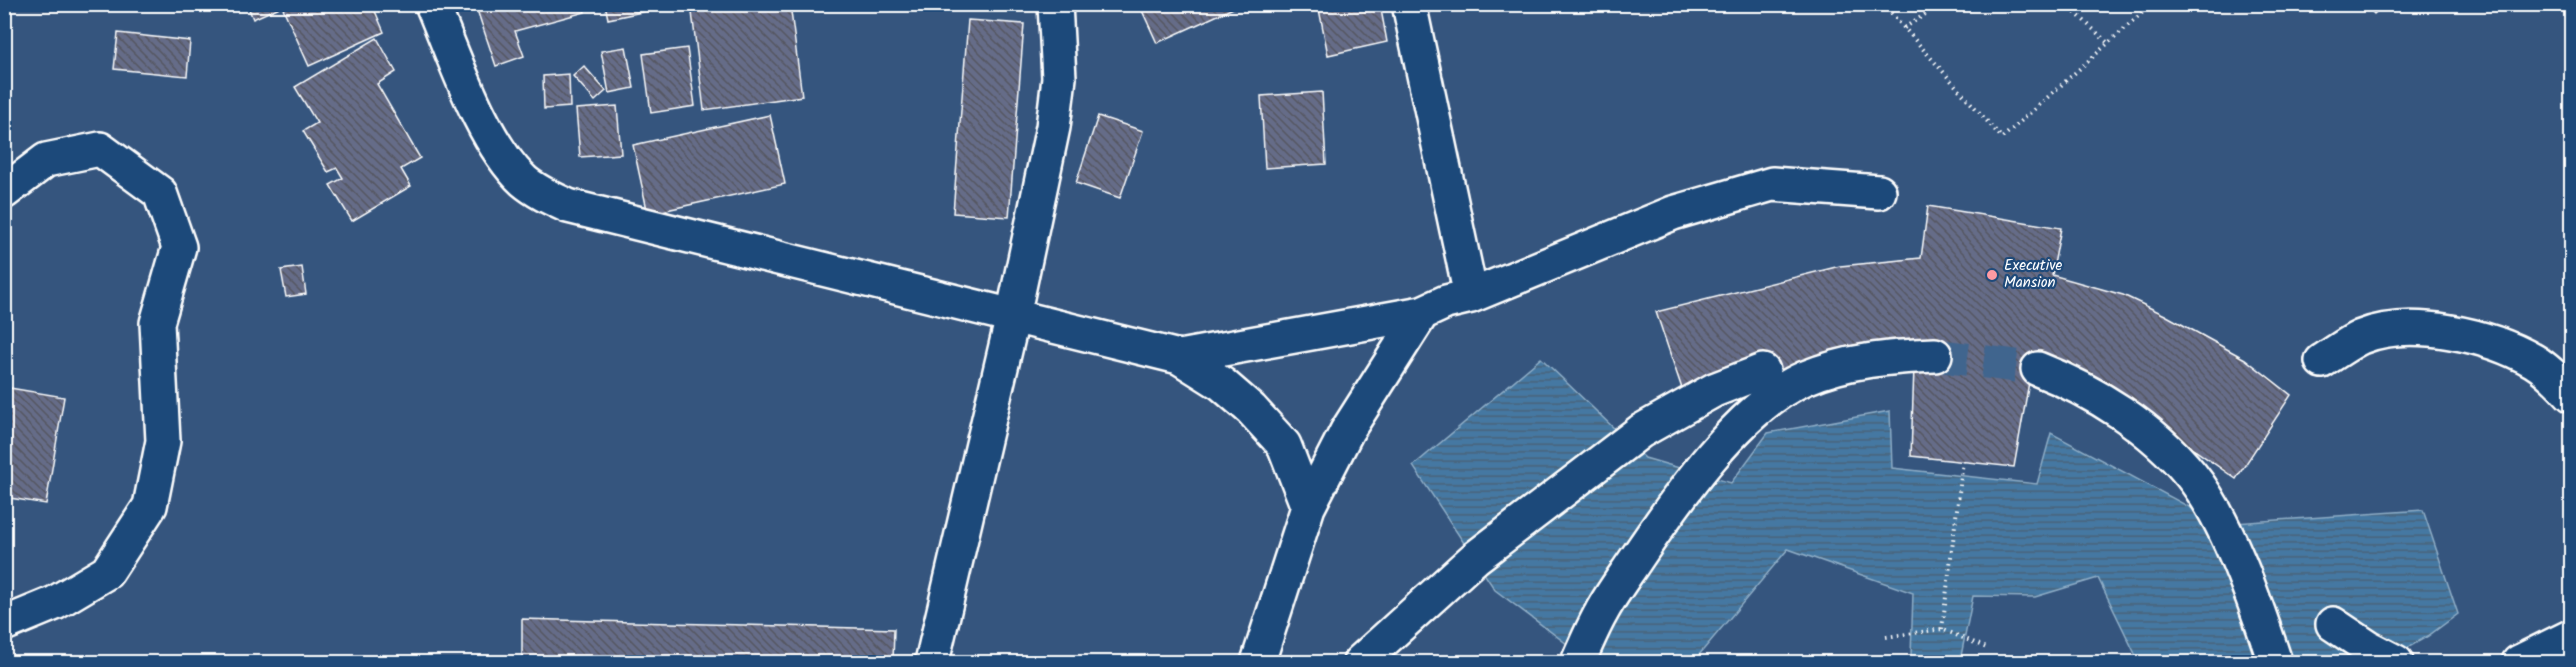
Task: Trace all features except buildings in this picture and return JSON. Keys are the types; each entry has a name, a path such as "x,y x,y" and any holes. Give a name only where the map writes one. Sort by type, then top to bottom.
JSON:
{"lane":[{"path":"432,4 496,147 526,182 544,195 568,206 1179,357 1222,384 1251,409 1284,445 1308,507"},
{"path":"932,663 1013,316 1057,102 1059,56 1055,4"},
{"path":"1409,4 1471,296"},
{"path":"4,192 46,160 100,149 160,193 179,247 157,323 163,441 150,506 107,572 55,603 4,624"},
{"path":"1179,357 1422,313 1446,302 1471,296 1673,213 1772,184 1879,192"},
{"path":"1258,663 1308,507 1347,431 1422,313"},
{"path":"2322,361 2361,337 2400,328 2453,332 2499,346 2535,362 2571,394"},
{"path":"1578,663 1601,612 1662,520 1717,449 1770,400 1803,379 1836,367 1874,358 1935,355"},
{"path":"2037,369 2074,385 2137,425 2191,475 2215,511 2263,627 2275,663"},
{"path":"1360,663 1475,558 1641,431 1714,390 1762,370"},
{"path":"2333,624 2396,663"},
{"path":"2519,663 2571,636"}],"path":[{"path":"1883,4 2002,138 2152,4"},
{"path":"1904,28 1941,4"},
{"path":"2066,4 2108,43"},
{"path":"1942,629 1963,461"},
{"path":"1886,638 1942,629 1989,649"}],"shaded area":[{"path":"4,5 2569,5 2572,10 2571,662 5,662"},
{"path":"1541,358 1645,458 1731,483 1768,433 1890,411 1892,468 2037,484 2051,433 2221,524 2423,510 2458,614 2428,636 2383,662 2139,662 2098,578 2035,597 1973,596 1960,661 1911,656 1913,593 1788,549 1693,662 1591,662 1495,590 1413,466"}],"tunnel":[{"path":"1935,355 2038,369"}],"place":[{"name":"Executive Mansion","path":"1992,275"}]}
